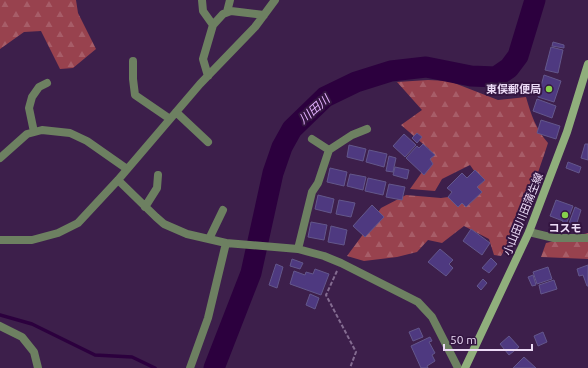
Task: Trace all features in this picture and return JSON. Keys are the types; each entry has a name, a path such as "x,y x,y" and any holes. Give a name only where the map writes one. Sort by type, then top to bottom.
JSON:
{"main road":[{"name":"小山田川田蒲生線","path":"465,368 529,232 567,132 588,64"}],"street":[{"path":"202,0 203,11 213,25"},
{"path":"227,12 230,0"},
{"path":"0,240 32,240 58,233 78,222 118,180 208,76 233,51 275,0"},
{"path":"208,76 203,59 213,25 223,14 231,11 264,15"},
{"path":"133,61 135,95 173,116 208,142"},
{"path":"34,132 29,108 32,97 39,88 47,83"},
{"path":"298,250 312,192 318,183 330,150 352,135 367,129"},
{"path":"0,158 27,134 42,130 70,133 87,141 127,169"},
{"path":"312,139 330,150"},
{"path":"145,206 157,188 158,175"},
{"path":"118,180 164,224 187,234 229,243 298,250 324,256 342,263 418,302 432,317 458,368"},
{"path":"209,239 223,210"},
{"path":"529,232 554,238 588,238"},
{"path":"190,368 208,318 229,243"},
{"path":"0,326 22,337 34,352 38,368"}],"path":[{"path":"342,263 326,295 356,352 350,368"}],"green space":[{"path":"0,0 76,0 78,13 96,49 73,68 60,69 41,31 24,32 0,49"},
{"path":"428,80 449,81 498,100 526,97 534,122 548,143 522,215 501,256 494,255 489,239 464,226 442,243 428,240 417,252 397,257 364,261 347,256 381,208 406,195 441,198 470,194 482,182 470,165 442,179 435,191 410,189 427,165 429,149 401,125 422,110 397,82"},
{"path":"588,233 588,259 541,257 546,243"}],"building":[{"path":"553,42 564,45 564,48 552,46"},
{"path":"551,47 563,50 558,73 545,70"},
{"name":"東俣郵便局","path":"544,75 561,81 554,102 538,97"},
{"path":"537,99 556,106 552,118 533,111"},
{"path":"541,120 560,126 556,139 537,133"},
{"path":"417,133 422,137 417,143 412,138"},
{"path":"404,134 416,145 405,157 393,146"},
{"path":"423,144 435,155 430,159 433,164 424,175 406,158 417,146 419,148"},
{"path":"585,144 588,144 588,160 581,158"},
{"path":"349,145 366,149 363,161 347,157"},
{"path":"369,150 387,154 384,167 366,162"},
{"path":"389,156 396,158 393,172 386,171"},
{"path":"568,162 581,167 579,173 566,168"},
{"path":"395,167 409,170 407,179 393,175"},
{"path":"330,168 347,172 344,186 327,182"},
{"path":"475,170 485,180 477,187 482,192 466,207 462,203 458,207 448,197 452,192 447,188 462,173 467,178"},
{"path":"350,174 366,177 363,190 347,186"},
{"path":"368,178 386,182 383,195 365,191"},
{"path":"389,184 405,187 402,200 386,197"},
{"path":"318,195 334,199 331,213 315,209"},
{"path":"339,200 355,203 351,217 336,214"},
{"path":"556,200 573,206 566,225 562,224 563,221 550,216"},
{"path":"372,205 384,217 365,237 353,226"},
{"path":"575,207 581,210 575,229 568,226"},
{"path":"311,222 327,225 324,240 308,237"},
{"path":"331,226 347,230 344,245 328,242"},
{"path":"471,229 490,243 482,255 463,241"},
{"path":"440,249 453,260 449,264 453,268 446,276 428,262"},
{"path":"491,258 497,264 489,273 482,268"},
{"path":"292,259 303,263 300,269 290,266"},
{"path":"276,264 283,267 277,288 269,285"},
{"path":"588,265 587,286 583,275 579,276 577,269"},
{"path":"548,267 552,279 537,284 533,272"},
{"path":"315,269 329,274 321,295 290,284 294,271 305,275 306,272 313,274"},
{"path":"533,275 536,285 532,286 528,277"},
{"path":"483,279 487,283 481,290 477,286"},
{"path":"554,280 557,289 541,294 539,285"},
{"path":"310,294 319,298 315,309 306,305"},
{"path":"419,328 423,337 413,341 409,332"},
{"path":"543,332 547,342 538,346 534,336"},
{"path":"509,336 519,347 509,355 500,344"},
{"path":"430,337 432,341 429,342 435,353 432,355 435,361 427,366 428,368 421,368 411,346"},
{"path":"524,357 536,368 513,368"}],"waterway":[{"name":"川田川","path":"214,368 251,273 273,173 282,147 292,129 325,97 356,82 391,71 426,67 471,76 496,77 509,68 518,56 535,0"},
{"path":"0,315 32,324 95,355 132,357 155,368"}],"place":[{"name":"東俣郵便局","path":"549,89"},
{"name":"コスモ","path":"565,215"}]}
